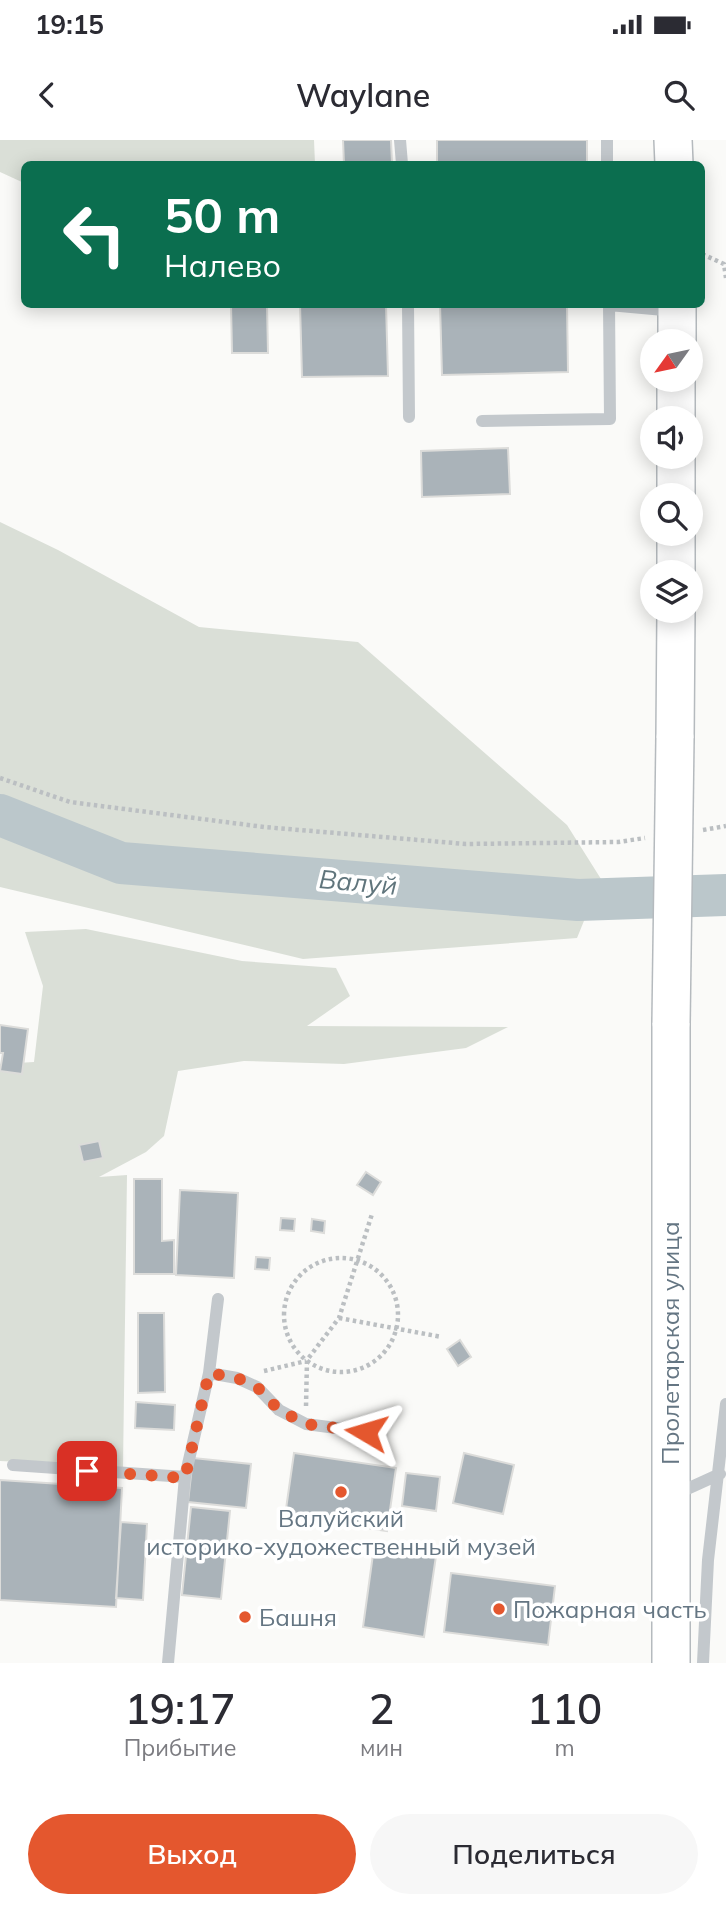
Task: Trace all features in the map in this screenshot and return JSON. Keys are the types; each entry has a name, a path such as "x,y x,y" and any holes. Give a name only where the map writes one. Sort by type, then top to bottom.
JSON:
{"main road":[{"path":"673,140 674,161"},
{"name":"Пролетарская улица","path":"671,1663 671,1023 676,623"}],"lane":[{"path":"400,140 402,161"},
{"path":"607,140 607,161"},
{"path":"408,308 409,417"},
{"path":"482,421 610,419 609,308"},
{"path":"624,308 677,319"},
{"path":"168,1663 185,1478 209,1373 218,1299"},
{"path":"209,1373 237,1378 257,1387 279,1410 306,1424 366,1432"},
{"path":"703,1663 708,1560 726,1404"},
{"path":"13,1465 185,1478"},
{"path":"670,1497 720,1474"}],"path":[{"path":"705,255 723,264 726,278"},
{"path":"0,778 70,802 277,828 466,844 618,842 658,836"},
{"path":"699,830 726,826"},
{"path":"306,1424 307,1360 339,1318 372,1214"},
{"path":"331,1258 357,1260 372,1266 391,1287 398,1315 396,1329 384,1352 364,1367 338,1372 307,1360 292,1345 286,1333 284,1305 288,1292 305,1270 317,1262 331,1258"},
{"path":"339,1318 442,1337"},
{"path":"237,1378 307,1360"}],"shaded area":[{"path":"0,140 314,140 315,161 21,161 21,182 0,172"},
{"path":"0,522 58,550 199,627 358,642 567,825 601,879 577,938 303,959 0,887"},
{"path":"86,929 242,961 336,968 350,996 307,1026 508,1027 466,1048 344,1064 244,1061 178,1071 164,1136 146,1152 99,1177 127,1175 123,1467 0,1461 0,1064 34,1062 43,986 25,932"}],"building":[{"path":"343,140 391,140 392,161 344,161"},
{"path":"437,140 587,140 587,161 437,161"},
{"path":"231,308 267,308 268,353 232,353"},
{"path":"300,308 386,308 388,376 302,377"},
{"path":"440,308 567,308 568,372 442,375"},
{"path":"508,448 510,494 422,497 421,451"},
{"path":"0,1025 28,1029 22,1074 0,1071 3,1053 0,1053"},
{"path":"99,1141 103,1158 83,1162 79,1145"},
{"path":"366,1172 381,1182 373,1195 357,1185"},
{"path":"134,1179 162,1179 162,1241 174,1240 174,1274 134,1274"},
{"path":"180,1190 238,1193 234,1278 176,1275"},
{"path":"281,1218 295,1219 294,1231 280,1230"},
{"path":"312,1219 325,1221 324,1233 311,1231"},
{"path":"256,1257 270,1258 269,1270 255,1269"},
{"path":"138,1313 164,1313 165,1392 138,1393"},
{"path":"460,1340 471,1357 458,1366 447,1349"},
{"path":"136,1402 175,1405 174,1430 135,1428"},
{"name":"Валуйский историко-художественный музей","path":"294,1453 396,1468 387,1531 285,1516"},
{"path":"464,1453 514,1465 503,1514 453,1503"},
{"path":"193,1458 251,1464 246,1508 188,1502"},
{"path":"406,1473 440,1477 436,1511 402,1506"},
{"path":"0,1480 122,1488 116,1607 0,1600"},
{"path":"191,1507 230,1511 221,1599 182,1595"},
{"path":"121,1522 147,1524 143,1600 116,1598"},
{"path":"374,1547 436,1556 424,1637 363,1627"},
{"name":"Пожарная часть","path":"451,1573 555,1586 548,1645 444,1632"}],"waterway":[{"name":"Валуй","path":"0,815 121,863 578,900 726,895"}],"place":[{"name":"Валуйский историко-художественный музей","path":"341,1492"},
{"name":"Пожарная часть","path":"499,1609"},
{"name":"Башня","path":"245,1617"}],"route":[{"path":"87,1471 185,1478 209,1373 237,1378 257,1387 279,1410 306,1424 366,1432"}]}
